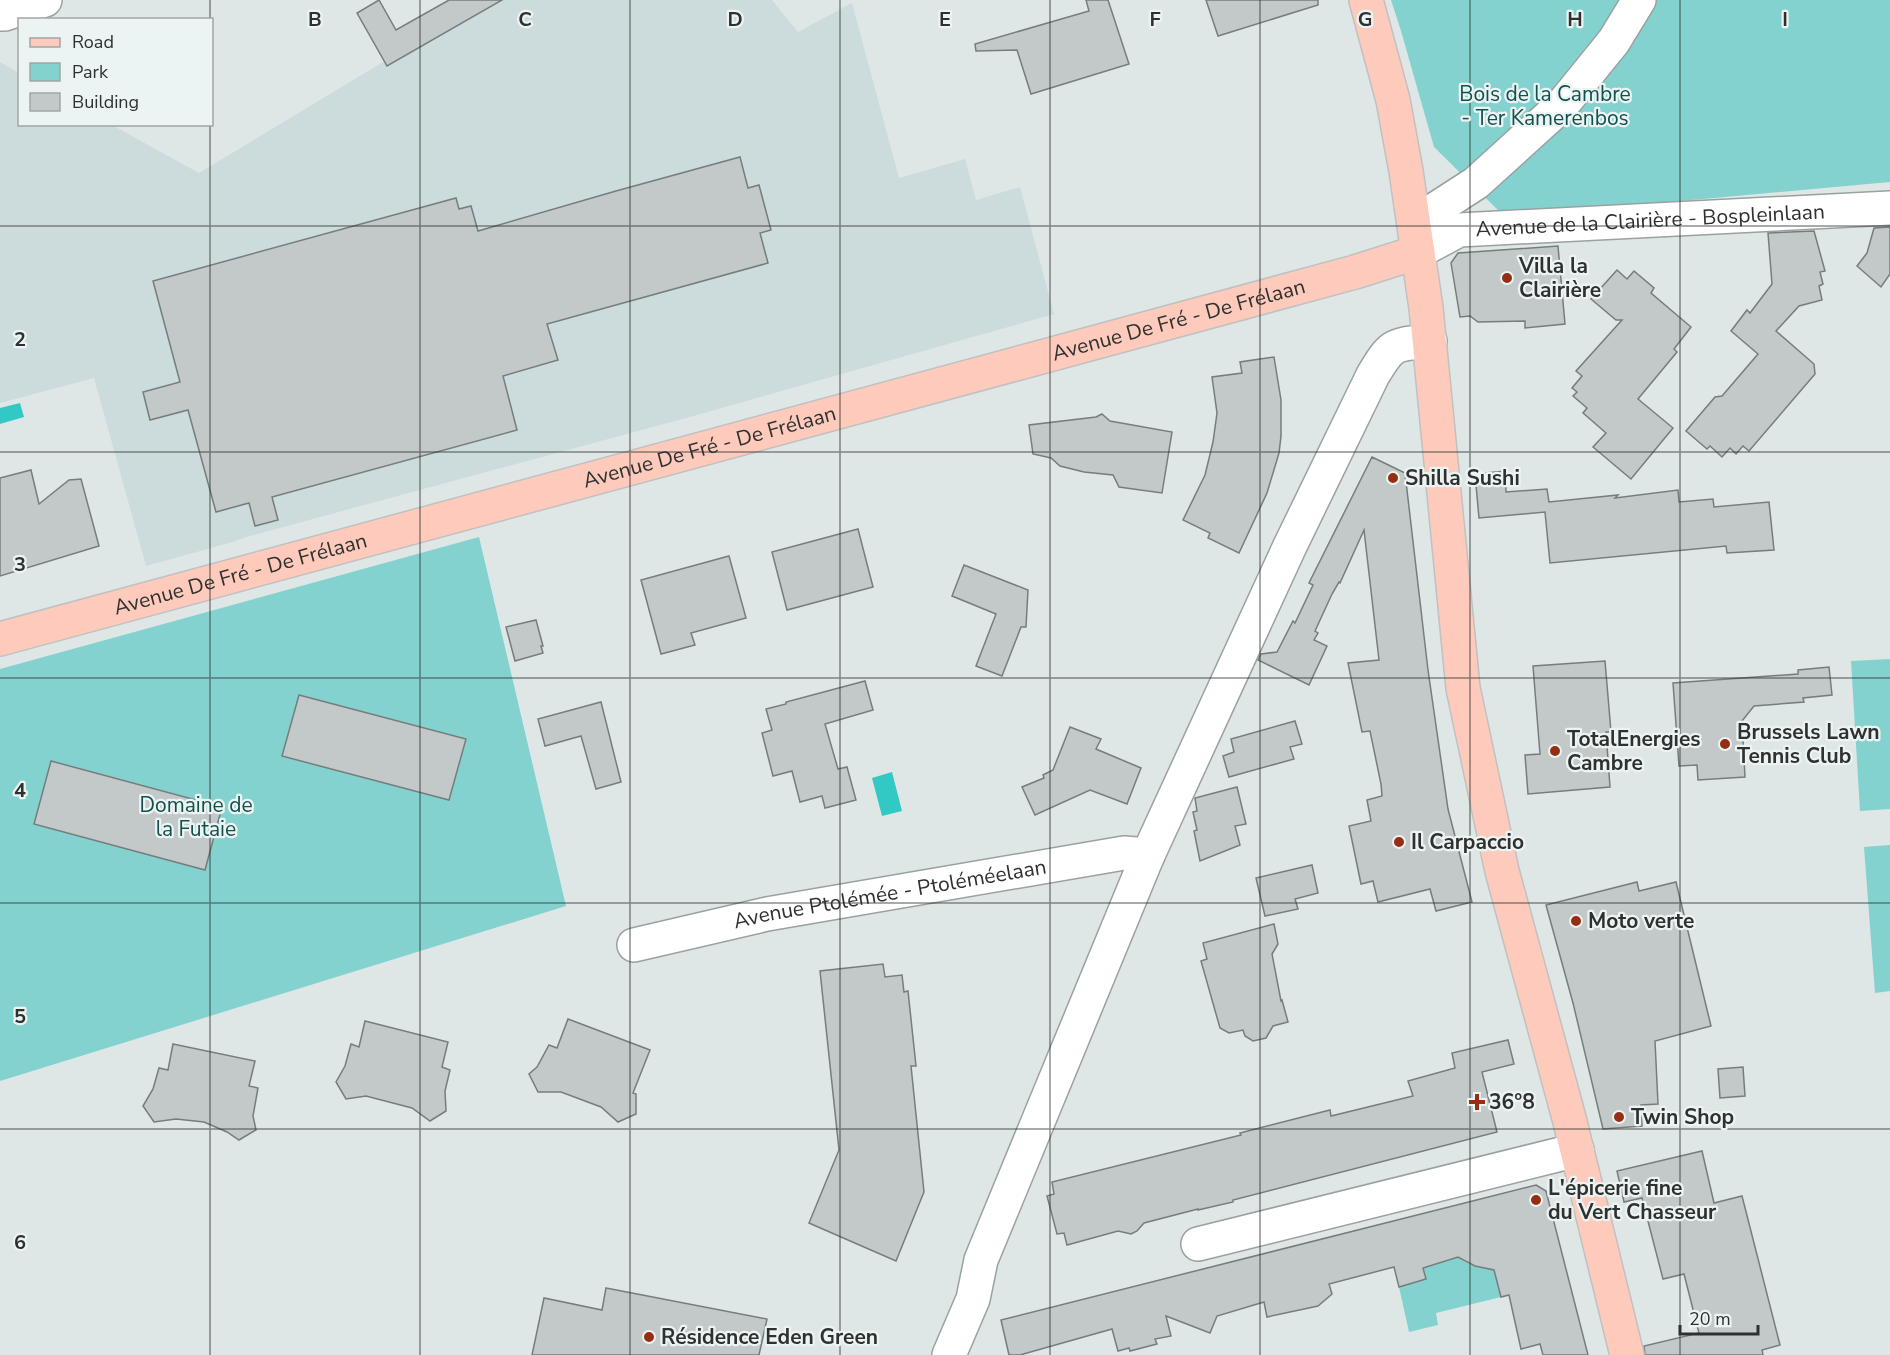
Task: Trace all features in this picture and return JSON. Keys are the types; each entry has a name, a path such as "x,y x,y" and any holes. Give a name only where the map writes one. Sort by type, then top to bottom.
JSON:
{"main road":[{"path":"1366,0 1393,100 1416,237 1430,340 1463,688 1502,871 1577,1150 1627,1355"},
{"name":"Avenue De Fré - De Frélaan","path":"0,639 1347,274 1416,237"}],"street":[{"path":"0,14 45,0"},
{"path":"1416,237 1563,104 1614,41 1639,0"},
{"name":"Avenue de la Clairière - Bospleinlaan","path":"1416,237 1459,230 1890,208"},
{"path":"949,1355 973,1299 981,1260 1148,855 1284,558 1373,375 1387,352 1399,345 1430,340"},
{"name":"Avenue Ptolémée - Ptoléméelaan","path":"633,945 767,914 1124,853 1148,855"},
{"path":"1198,1244 1577,1150"}],"shaded area":[{"path":"486,0 772,0 798,32 852,3 899,178 965,159 976,200 1020,187 1054,314 697,415 146,566 94,378 0,403 0,62 18,72 18,126 114,126 199,173"},
{"path":"20,403 24,417 0,424 0,408"},
{"path":"892,772 902,811 882,816 872,778"}],"green space":[{"name":"Bois de la Cambre - Ter Kamerenbos","path":"1391,0 1890,0 1890,182 1505,217 1434,147"},
{"name":"Domaine de la Futaie","path":"479,537 566,906 0,1081 0,669"},
{"path":"1890,659 1890,809 1860,811 1851,661"},
{"path":"1890,845 1890,991 1875,993 1864,847"},
{"path":"1458,1257 1475,1266 1494,1267 1501,1297 1436,1313 1438,1325 1409,1332 1399,1287 1426,1279 1423,1266"}],"building":[{"path":"379,0 396,30 449,0 502,0 387,66 357,13"},
{"path":"1086,0 1108,0 1129,64 1031,94 1017,50 976,51 975,44 1089,11"},
{"path":"1206,0 1318,0 1318,5 1218,36"},
{"path":"740,157 748,188 759,185 771,230 760,233 768,263 547,324 558,360 503,376 517,430 272,497 278,520 255,526 249,503 216,512 188,410 150,420 143,392 180,382 153,281 456,198 459,209 471,206 478,231"},
{"path":"1890,227 1890,274 1881,287 1857,266 1867,253 1874,228"},
{"path":"1814,231 1825,271 1820,272 1823,284 1819,286 1822,300 1799,306 1776,331 1814,364 1815,374 1749,451 1743,446 1736,454 1730,448 1722,457 1710,446 1707,449 1686,431 1715,397 1722,396 1758,354 1731,331 1747,310 1750,313 1772,284 1768,233"},
{"name":"Villa la Clairière","path":"1558,246 1565,324 1525,328 1525,321 1478,322 1470,316 1460,317 1451,263 1458,253"},
{"path":"1617,270 1627,279 1634,271 1654,288 1651,293 1691,327 1674,349 1677,352 1638,399 1673,428 1631,479 1593,447 1606,433 1583,413 1587,408 1573,396 1577,392 1572,388 1582,376 1576,371 1622,320 1616,320 1591,299"},
{"path":"1274,357 1281,400 1279,453 1267,493 1239,553 1208,538 1210,533 1183,520 1205,475 1213,442 1217,413 1212,377 1242,373 1240,362"},
{"path":"1102,414 1110,421 1172,432 1162,493 1119,487 1113,475 1084,472 1060,466 1051,458 1033,454 1029,425 1096,417"},
{"path":"1372,457 1405,473 1428,670 1448,809 1472,902 1436,911 1430,889 1378,902 1373,881 1361,884 1349,826 1371,821 1367,800 1382,796 1370,731 1362,732 1348,663 1379,660 1364,530 1315,631 1318,633 1314,640 1327,646 1309,685 1258,660 1261,654 1277,652 1293,621 1295,623 1313,585 1309,583"},
{"path":"31,470 39,504 69,480 81,479 99,546 0,576 0,478"},
{"path":"1505,471 1506,492 1547,489 1549,502 1618,495 1615,498 1678,490 1679,502 1713,499 1714,507 1769,502 1774,550 1727,553 1726,546 1550,563 1545,512 1479,518 1475,474"},
{"path":"858,529 873,587 787,610 772,552"},
{"path":"729,556 746,618 691,633 695,645 661,654 641,580"},
{"path":"964,565 1028,590 1026,627 1021,627 1002,676 976,666 996,614 952,596"},
{"path":"536,620 543,653 515,661 506,627"},
{"path":"1605,661 1611,732 1606,732 1610,787 1528,794 1525,755 1540,754 1533,666"},
{"path":"1829,667 1832,695 1803,698 1804,702 1754,706 1742,721 1745,777 1698,780 1697,765 1679,766 1673,683 1798,674 1798,670"},
{"path":"865,681 873,710 825,724 838,769 847,767 856,800 825,808 822,796 800,802 792,771 773,776 762,733 772,730 766,709"},
{"path":"299,695 466,739 449,800 282,756"},
{"path":"601,702 621,782 596,789 581,736 545,746 538,719"},
{"path":"1295,721 1302,744 1290,747 1294,759 1229,777 1223,756 1234,752 1231,739"},
{"path":"1070,727 1101,739 1096,749 1141,768 1127,804 1090,790 1035,815 1022,787 1044,778 1043,775 1053,770"},
{"path":"51,761 222,807 205,870 34,824"},
{"path":"1237,787 1246,824 1235,826 1240,845 1200,861 1194,831 1197,830 1193,812 1197,811 1195,798"},
{"path":"1312,865 1318,893 1295,899 1298,909 1265,916 1256,878"},
{"path":"1637,882 1639,891 1676,882 1711,1026 1655,1041 1658,1104 1641,1105 1642,1126 1603,1129 1573,1003 1546,905"},
{"path":"1274,924 1278,944 1272,954 1281,1001 1288,1022 1273,1026 1266,1038 1253,1041 1245,1036 1243,1030 1229,1033 1220,1028 1201,961 1207,959 1203,943"},
{"path":"883,964 885,977 902,975 904,992 908,991 916,1066 911,1066 924,1192 896,1261 809,1223 839,1150 820,971"},
{"path":"568,1019 650,1050 633,1093 636,1094 636,1114 618,1122 601,1107 561,1092 538,1092 529,1074 537,1067 549,1045 557,1048"},
{"path":"365,1021 448,1042 442,1067 450,1070 445,1091 446,1111 430,1121 412,1108 366,1096 346,1099 336,1082 345,1066 351,1044 359,1047"},
{"path":"1508,1040 1514,1064 1482,1072 1497,1132 1233,1200 1233,1202 1144,1223 1131,1234 1118,1231 1067,1245 1064,1233 1057,1234 1047,1196 1054,1194 1052,1182 1241,1135 1240,1133 1330,1110 1331,1116 1413,1096 1408,1081 1455,1068 1452,1053"},
{"path":"173,1044 255,1061 249,1086 258,1088 253,1116 256,1130 239,1140 204,1122 176,1119 154,1122 143,1106 153,1089 159,1068 168,1070"},
{"path":"1743,1067 1745,1096 1720,1098 1718,1069"},
{"path":"1702,1151 1714,1203 1742,1196 1780,1345 1762,1350 1763,1355 1645,1355 1644,1346 1699,1333 1684,1274 1663,1279 1642,1198 1624,1202 1617,1171"},
{"path":"1536,1185 1546,1191 1588,1355 1543,1355 1540,1344 1521,1349 1509,1295 1501,1297 1494,1270 1475,1266 1458,1257 1423,1268 1426,1279 1399,1287 1394,1267 1329,1284 1332,1294 1318,1306 1267,1317 1264,1302 1217,1316 1210,1333 1166,1316 1171,1336 1155,1339 1157,1344 1130,1351 1129,1348 1118,1351 1112,1329 1020,1355 1009,1355 1001,1320"},
{"name":"Résidence Eden Green","path":"606,1288 767,1319 759,1355 532,1355 544,1298 602,1310"}],"place":[{"name":"Villa la Clairière","path":"1507,278"},
{"name":"Shilla Sushi","path":"1393,478"},
{"name":"Brussels Lawn Tennis Club","path":"1725,744"},
{"name":"TotalEnergies Cambre","path":"1555,751"},
{"name":"Il Carpaccio","path":"1399,842"},
{"name":"Moto verte","path":"1576,921"},
{"name":"36°8","path":"1477,1102"},
{"name":"Twin Shop","path":"1619,1117"},
{"name":"L'épicerie fine du Vert Chasseur","path":"1536,1200"},
{"name":"Résidence Eden Green","path":"649,1337"}]}
